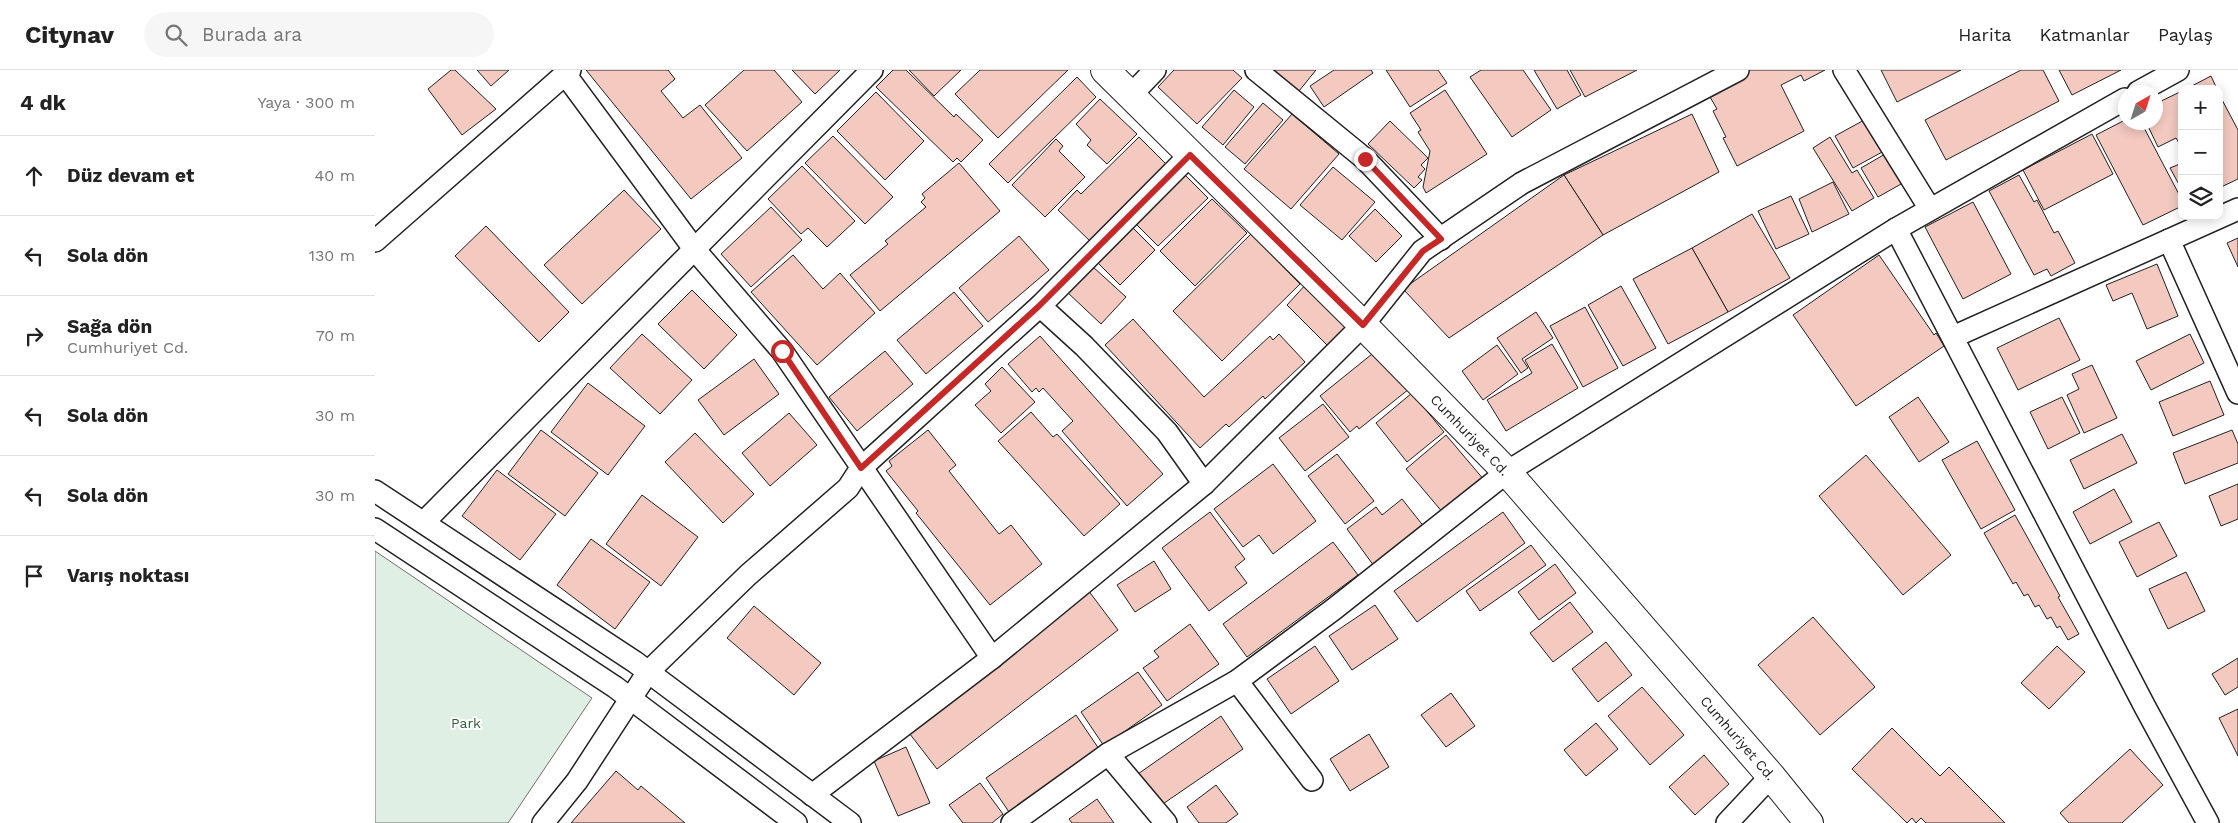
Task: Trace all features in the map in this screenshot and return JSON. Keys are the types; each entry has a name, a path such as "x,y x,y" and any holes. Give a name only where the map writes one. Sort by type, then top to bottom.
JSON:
{"main road":[{"name":"Cumhuriyet Cd.","path":"1105,70 1363,325 1507,472 1771,776 1809,823"}],"street":[{"path":"424,522 872,70"},
{"path":"1131,96 1155,70"},
{"path":"1256,70 1365,159 1441,239"},
{"path":"812,795 992,658 1204,484 1363,325 1423,251 1521,183 1738,70"},
{"path":"1844,70 1930,209"},
{"path":"2151,85 2178,70"},
{"path":"375,242 567,72 695,250 782,351 992,658"},
{"path":"1012,823 1108,754 1237,681 1334,609 1507,472 1896,228 2118,104"},
{"path":"543,823 577,781 648,672 747,575 848,488 861,468 1039,306 1190,155"},
{"path":"1953,337 2238,210"},
{"path":"1896,228 2145,707 2208,823"},
{"path":"2169,240 2238,393"},
{"path":"1039,306 1084,346 1167,432 1204,484"},
{"path":"375,491 648,672 850,823"},
{"path":"375,529 630,698 796,823"},
{"path":"1237,681 1312,780"},
{"path":"1108,754 1166,823"},
{"path":"1727,823 1771,776"}],"green space":[{"name":"Park","path":"375,551 592,698 508,823 375,823"}],"building":[{"path":"451,70 455,70 496,109 462,135 428,89"},
{"path":"477,70 509,70 491,86"},
{"path":"586,70 668,70 675,79 661,91 683,118 700,105 742,158 691,199"},
{"path":"744,70 774,70 802,102 747,151 705,105"},
{"path":"792,70 840,70 815,94"},
{"path":"893,70 906,70 954,117 956,114 983,140 961,162 957,158 953,162 876,87"},
{"path":"909,70 961,70 934,96"},
{"path":"980,70 1068,70 998,138 955,94"},
{"path":"1174,70 1233,70 1242,78 1197,124 1158,87"},
{"path":"1273,70 1316,70 1299,91"},
{"path":"1334,70 1371,70 1373,73 1324,107 1310,86"},
{"path":"1386,70 1438,70 1447,83 1410,107"},
{"path":"1481,70 1523,70 1551,110 1512,137 1470,77"},
{"path":"1534,70 1567,70 1581,95 1557,109"},
{"path":"1570,70 1637,70 1585,97"},
{"path":"1745,70 1825,70 1804,81 1801,75 1781,85 1804,131 1737,166 1723,138 1726,137 1713,111 1717,109 1706,90"},
{"path":"1881,70 1961,70 1897,102"},
{"path":"2021,70 2043,70 2059,101 1946,160 1925,120"},
{"path":"2059,70 2121,70 2072,95"},
{"path":"2211,76 2215,85 2194,85"},
{"path":"1077,77 1096,97 1008,183 989,164"},
{"path":"1234,90 1254,107 1223,145 1202,127"},
{"path":"1445,90 1487,154 1426,193 1423,187 1430,151 1418,132 1421,130 1410,113"},
{"path":"876,92 924,141 885,180 837,131"},
{"path":"2178,93 2178,141 2176,138 2158,147 2150,130 2163,130 2163,100"},
{"path":"1100,99 1137,134 1107,164 1087,145 1091,140 1076,124"},
{"path":"2223,102 2238,130 2238,179 2223,186"},
{"path":"1263,103 1283,120 1245,164 1225,147"},
{"path":"1292,114 1339,154 1291,209 1244,169"},
{"path":"1692,114 1719,172 1603,235 1564,175"},
{"path":"1866,119 1884,151 1853,168 1835,136"},
{"path":"1390,121 1428,158 1421,165 1425,169 1418,177 1422,180 1414,188 1368,144"},
{"path":"2118,124 2118,130 2145,130 2178,192 2178,208 2143,225 2096,135"},
{"path":"2092,134 2113,174 2044,210 2023,170"},
{"path":"833,136 893,197 865,224 805,163"},
{"path":"1139,137 1169,167 1092,243 1058,210 1077,190 1081,194"},
{"path":"1830,137 1852,173 1857,170 1874,198 1852,211 1813,148"},
{"path":"1056,139 1063,146 1059,151 1085,177 1045,217 1012,185"},
{"path":"1892,150 1910,179 1878,197 1861,168"},
{"path":"959,163 1000,211 880,311 850,275 888,244 885,241 926,207 921,202 925,198 922,194"},
{"path":"2178,165 2178,183 2170,168"},
{"path":"802,166 855,221 827,247 808,228 801,234 768,199"},
{"path":"1333,167 1375,202 1342,240 1300,205"},
{"path":"1185,175 1208,198 1158,246 1136,224"},
{"path":"1564,175 1603,235 1449,338 1403,289"},
{"path":"2019,175 2034,202 2037,200 2054,233 2058,231 2075,263 2051,276 2047,269 2034,275 1989,191"},
{"path":"1833,182 1849,214 1812,232 1799,199"},
{"path":"624,190 661,229 582,304 544,265"},
{"path":"1791,196 1809,234 1776,249 1758,211"},
{"path":"1212,199 1247,233 1195,286 1160,251"},
{"path":"1973,202 2011,274 1963,299 1925,227"},
{"path":"771,207 802,240 751,287 721,254"},
{"path":"1375,209 1402,236 1376,262 1349,236"},
{"path":"1752,214 1790,278 1728,312 1692,248"},
{"path":"486,226 569,312 539,342 455,256"},
{"path":"1132,227 1155,250 1120,285 1097,262"},
{"path":"1251,234 1300,284 1222,361 1173,311"},
{"path":"1019,236 1049,270 988,322 959,288"},
{"path":"2238,238 2238,267 2227,243"},
{"path":"1692,248 1728,312 1668,344 1633,279"},
{"path":"793,255 823,289 840,273 875,313 817,365 751,292"},
{"path":"1879,255 1934,335 1936,333 1944,346 1856,406 1793,315"},
{"path":"2157,264 2178,316 2147,329 2132,293 2113,301 2106,285"},
{"path":"1092,266 1126,297 1101,324 1067,292"},
{"path":"1308,282 1354,328 1332,350 1287,305"},
{"path":"1621,286 1656,348 1623,366 1588,305"},
{"path":"692,290 737,335 704,369 658,324"},
{"path":"954,292 983,326 926,374 897,340"},
{"path":"1585,307 1618,368 1583,387 1550,326"},
{"path":"1536,312 1553,338 1522,359 1528,368 1521,373 1497,338"},
{"path":"2059,318 2080,360 2018,390 1997,348"},
{"path":"1133,319 1204,397 1270,336 1273,340 1279,334 1305,362 1265,399 1263,396 1229,427 1226,424 1200,448 1105,345"},
{"path":"642,334 692,380 660,414 610,368"},
{"path":"2190,334 2204,363 2151,390 2136,361"},
{"path":"1040,336 1163,474 1127,506 1062,431 1073,421 1043,388 1039,392 1036,388 1032,392 1008,364"},
{"path":"1552,344 1578,388 1506,431 1487,400 1532,373 1525,360"},
{"path":"1497,345 1518,374 1483,400 1462,371"},
{"path":"1377,350 1409,389 1359,429 1357,426 1350,432 1320,396"},
{"path":"885,351 913,384 857,431 829,397"},
{"path":"754,359 779,394 724,435 698,400"},
{"path":"2092,365 2117,418 2084,433 2067,395 2079,389 2072,374"},
{"path":"1002,367 1035,402 1001,433 975,405 991,391 985,384"},
{"path":"2210,381 2224,415 2173,436 2159,402"},
{"path":"588,383 645,426 608,475 551,432"},
{"path":"1412,393 1444,432 1407,462 1376,423"},
{"path":"1918,397 1949,442 1919,462 1889,417"},
{"path":"2062,397 2080,433 2048,449 2030,412"},
{"path":"1323,404 1349,437 1305,471 1279,438"},
{"path":"1031,412 1053,437 1057,434 1120,504 1084,536 998,441"},
{"path":"789,413 817,445 770,486 742,453"},
{"path":"541,430 598,473 565,516 508,474"},
{"path":"928,430 956,465 949,471 999,534 1011,525 1042,564 990,605 916,513 918,511 886,471 892,466 889,461"},
{"path":"2232,430 2238,444 2238,463 2185,484 2173,453"},
{"path":"695,433 754,494 723,523 665,462"},
{"path":"2122,434 2137,463 2084,489 2070,460"},
{"path":"1446,435 1485,481 1444,514 1406,469"},
{"path":"1977,441 2015,510 1981,529 1942,460"},
{"path":"1337,454 1374,501 1345,524 1308,476"},
{"path":"1866,455 1951,555 1903,595 1819,496"},
{"path":"1273,464 1316,521 1273,554 1259,535 1243,547 1214,509"},
{"path":"497,470 556,514 520,560 462,516"},
{"path":"2238,484 2238,519 2221,526 2209,496"},
{"path":"2114,489 2132,522 2090,544 2073,512"},
{"path":"642,495 698,537 661,586 606,544"},
{"path":"1402,499 1425,528 1374,566 1347,529 1376,507 1382,515"},
{"path":"1210,512 1245,559 1235,567 1247,583 1209,611 1162,548"},
{"path":"1503,512 1525,543 1417,622 1394,591"},
{"path":"2015,515 2079,634 2068,640 2060,626 2057,628 2051,617 2047,619 2039,605 2035,607 2028,594 2024,596 2016,582 2013,584 1984,533"},
{"path":"2159,522 2177,556 2137,577 2119,542"},
{"path":"591,539 650,582 615,629 557,585"},
{"path":"1333,542 1358,575 1247,657 1223,624"},
{"path":"1531,545 1546,565 1480,611 1466,591"},
{"path":"1154,561 1171,589 1135,612 1117,585"},
{"path":"1555,564 1576,593 1539,620 1518,592"},
{"path":"2186,572 2205,611 2168,629 2149,589"},
{"path":"1088,590 1118,630 937,769 906,729"},
{"path":"1570,602 1593,632 1553,662 1530,633"},
{"path":"1375,605 1398,639 1352,670 1329,636"},
{"path":"754,606 821,663 794,695 727,638"},
{"path":"1813,617 1875,687 1820,735 1758,665"},
{"path":"1190,624 1219,664 1167,701 1143,668 1159,657 1154,651"},
{"path":"1606,642 1632,675 1598,702 1572,669"},
{"path":"1315,646 1339,681 1291,714 1267,679"},
{"path":"2057,646 2085,672 2049,709 2021,683"},
{"path":"2238,658 2238,687 2225,695 2212,674"},
{"path":"1138,672 1162,705 1104,746 1081,712"},
{"path":"1642,687 1684,735 1650,765 1608,716"},
{"path":"1451,693 1475,726 1446,747 1421,715"},
{"path":"2238,709 2238,756 2219,718"},
{"path":"1076,715 1099,749 1009,812 986,778"},
{"path":"1221,716 1243,749 1157,808 1135,776"},
{"path":"1596,723 1618,749 1586,776 1564,750"},
{"path":"1892,728 1940,776 1949,767 2005,823 1926,823 1921,818 1916,823 1912,818 1907,823 1852,769"},
{"path":"1369,734 1389,767 1350,791 1330,759"},
{"path":"906,747 930,803 898,816 874,761"},
{"path":"2130,749 2163,785 2122,823 2069,823 2060,813"},
{"path":"1704,755 1729,784 1695,815 1669,787"},
{"path":"616,771 638,790 641,786 685,823 571,823"},
{"path":"980,783 1003,814 992,823 963,823 949,805"},
{"path":"1216,785 1238,814 1226,823 1199,823 1187,807"},
{"path":"1097,799 1114,823 1072,823 1069,819"}],"route":[{"path":"782,351 861,468 1039,306 1190,155 1363,325 1423,251 1441,239 1365,159"}]}
